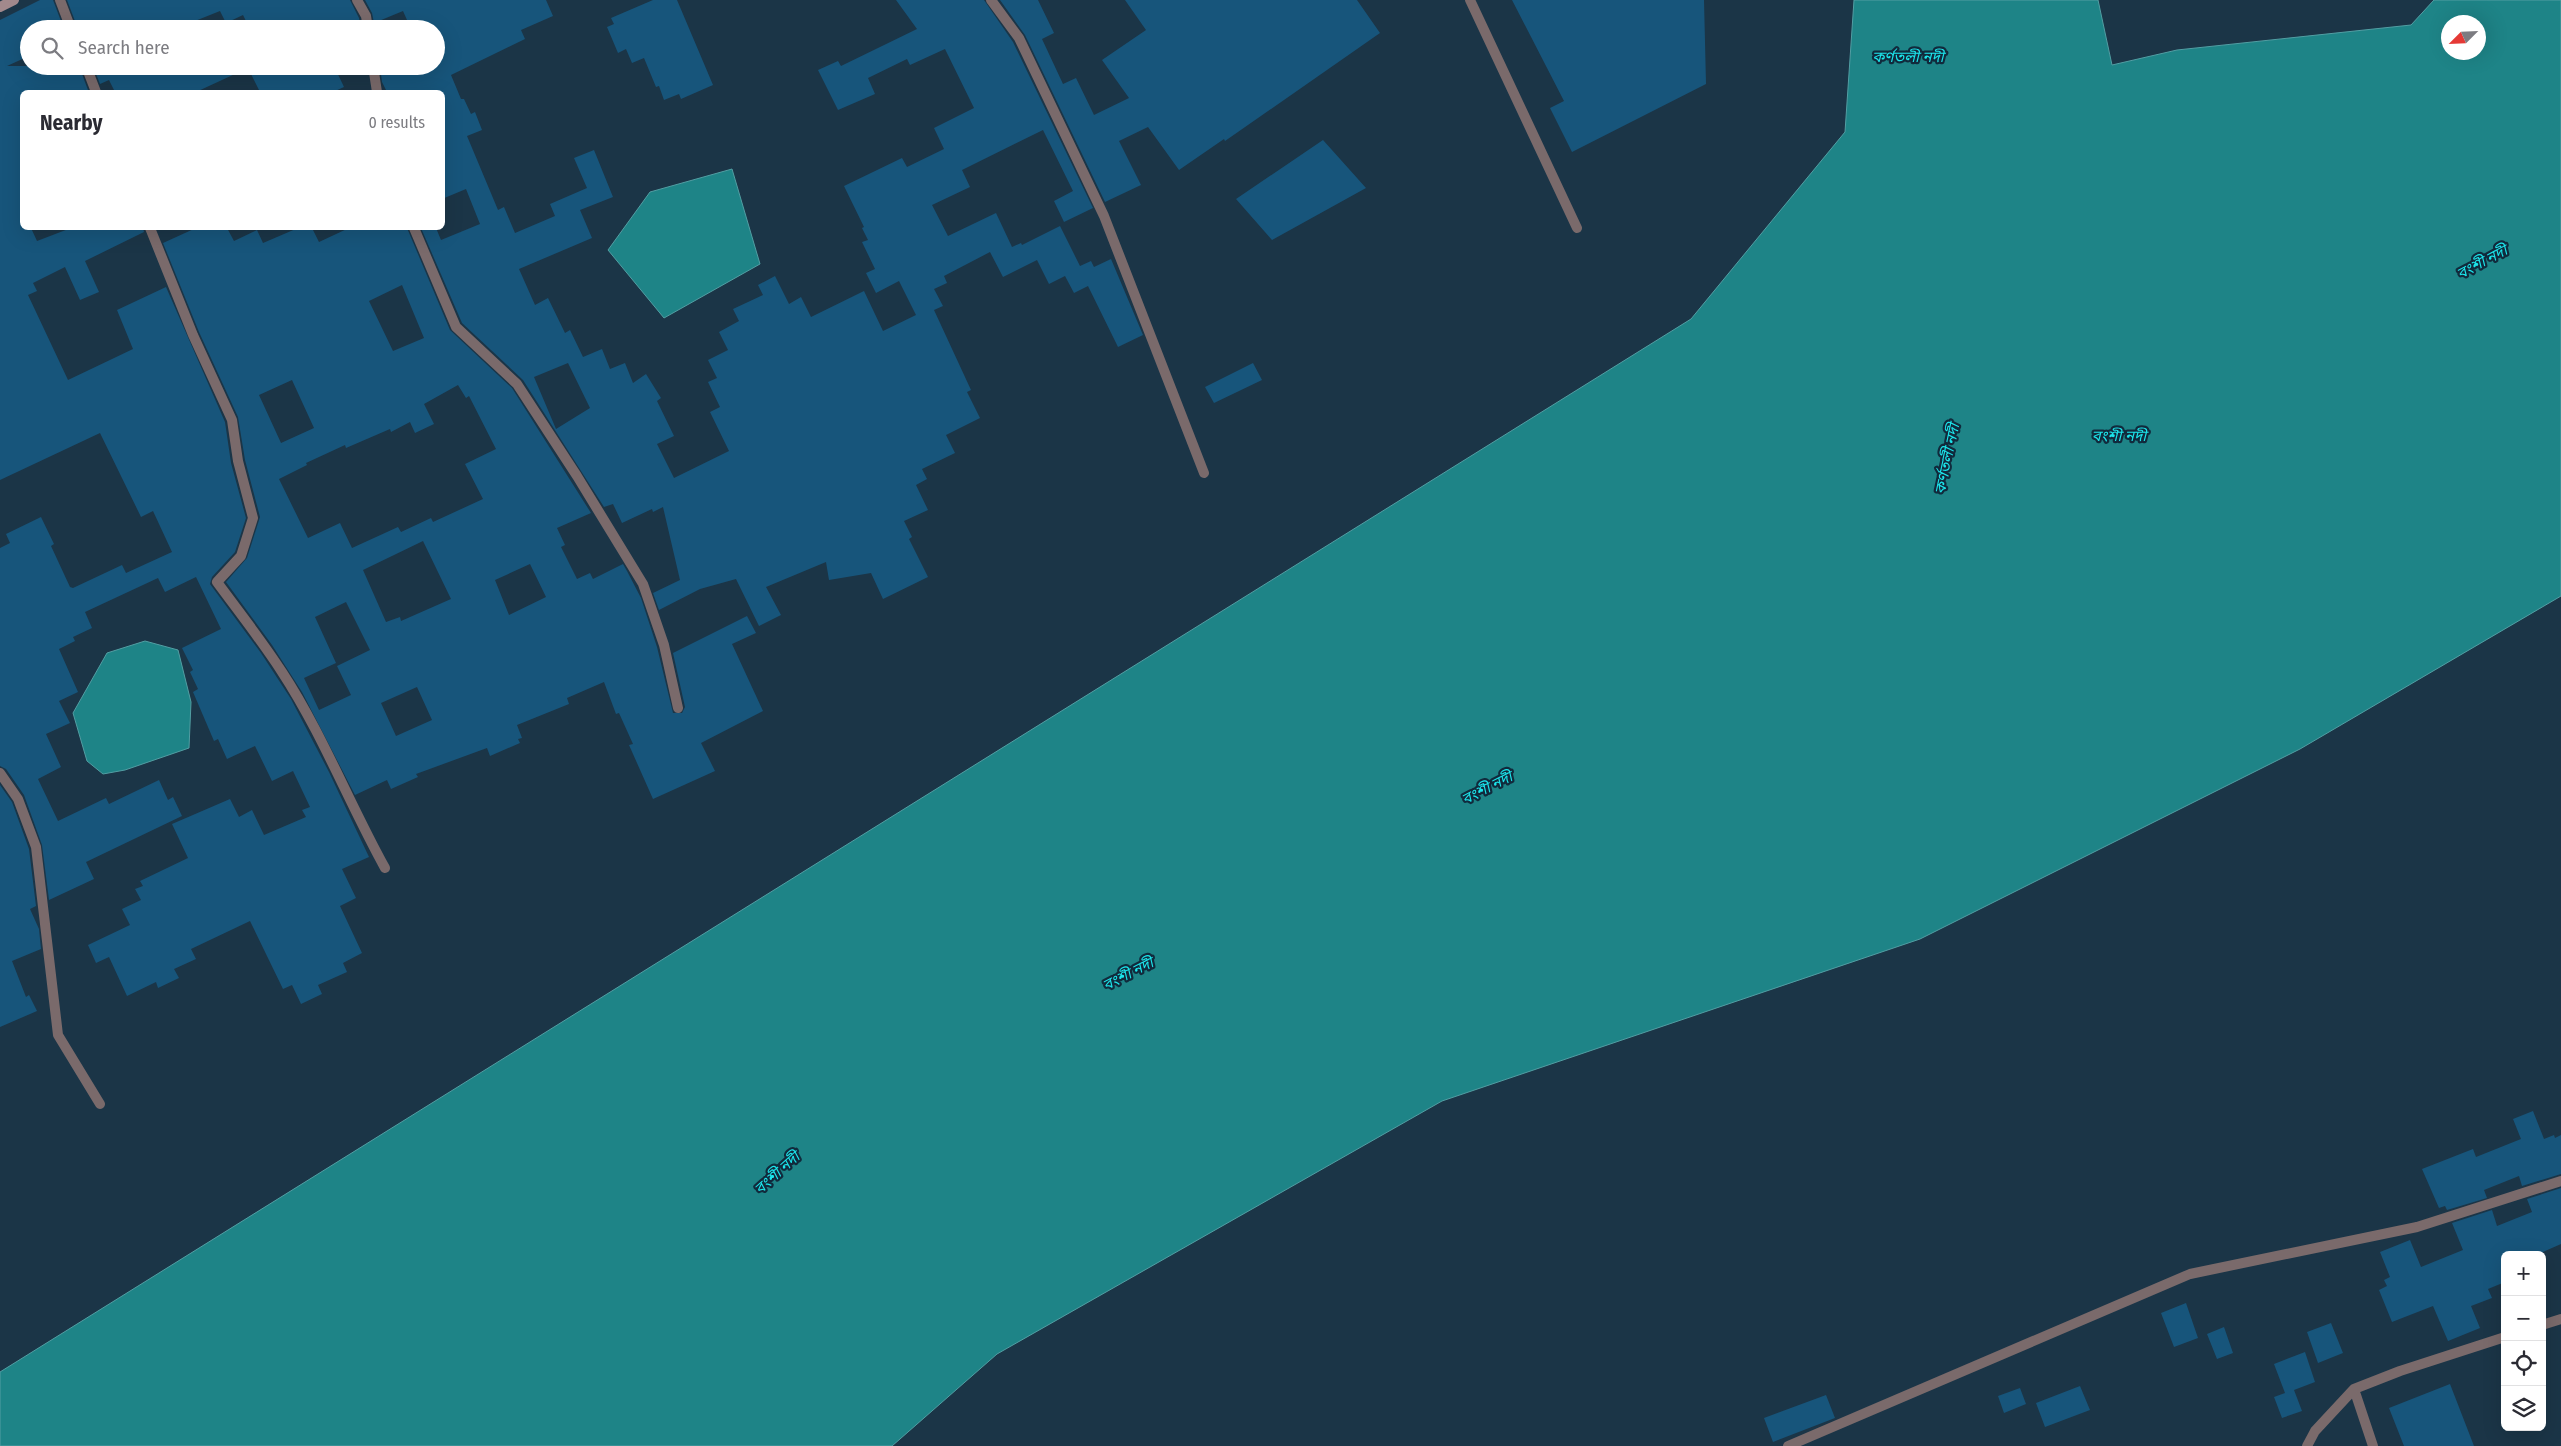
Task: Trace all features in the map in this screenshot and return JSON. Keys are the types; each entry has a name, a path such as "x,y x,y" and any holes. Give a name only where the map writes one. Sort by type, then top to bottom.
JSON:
{"street":[{"path":"0,7 14,0"},
{"path":"60,0 68,20"},
{"path":"357,0 367,20"},
{"path":"991,0 1019,38 1104,216 1204,473"},
{"path":"1470,0 1577,228"},
{"path":"89,75 95,90"},
{"path":"374,75 377,90"},
{"path":"151,230 193,335 232,420 238,461 253,518 242,556 217,582 282,672 322,743 357,818 385,868"},
{"path":"415,230 456,327 516,384 577,476 643,584 664,645 678,708"},
{"path":"0,773 18,799 36,847 58,1035 100,1104"},
{"path":"1788,1446 2190,1274 2417,1227 2561,1181"},
{"path":"2546,1324 2561,1319"},
{"path":"2307,1446 2314,1431 2354,1389 2501,1338"},
{"path":"2354,1389 2373,1446"}],"water":[{"path":"1854,0 2098,0 2112,65 2177,50 2411,25 2434,0 2561,0 2561,596 2300,749 1920,939 1442,1101 997,1354 892,1446 0,1446 0,1372 1691,319 1845,132"},
{"path":"732,169 760,264 664,318 608,250 650,192"},
{"path":"145,641 178,650 191,702 189,748 125,770 103,774 87,761 73,713 107,653"}],"building":[{"path":"40,0 53,0 61,20 20,20 20,60 7,66 20,66 20,75 82,75 88,90 20,90 20,230 32,230 37,241 66,230 144,230 144,232 85,261 99,292 80,300 65,267 33,283 37,291 28,295 68,380 133,349 117,310 166,287 225,422 231,463 246,518 235,552 212,577 210,584 261,653 291,699 329,772 369,857 342,869 356,898 340,906 362,953 343,963 347,972 318,985 322,994 301,1004 292,985 283,989 250,921 191,949 196,959 174,969 179,978 158,988 156,982 127,996 109,957 96,963 88,945 130,925 122,909 141,900 135,889 143,886 140,881 188,858 172,824 230,799 239,817 252,810 264,835 306,817 302,810 310,807 293,771 272,781 255,746 227,759 218,739 214,741 193,692 198,689 190,672 193,670 182,648 221,629 196,577 165,592 158,578 85,612 92,628 73,637 75,641 59,649 78,692 59,701 70,723 46,734 61,767 38,779 58,821 106,798 109,804 159,780 168,800 173,797 182,816 86,862 94,879 49,900 42,845 24,795 6,769 0,766 0,548 10,543 6,534 41,517 54,544 51,546 70,587 73,588 122,565 126,573 172,552 153,511 141,517 100,433 0,480 0,20"},
{"path":"67,0 350,0 359,20 246,20 243,15 232,20 224,20 220,11 198,20 75,20"},
{"path":"365,0 546,0 553,16 521,30 525,39 451,75 461,99 464,99 471,114 475,112 482,130 467,136 498,210 504,207 515,233 555,216 550,204 587,188 574,158 594,150 613,197 580,210 592,238 519,269 535,305 548,298 565,333 570,330 583,357 602,349 610,369 625,363 633,383 646,374 661,398 657,401 674,436 657,444 674,478 729,451 710,412 720,407 708,382 717,378 708,360 728,350 719,332 739,321 733,309 763,295 758,285 775,276 789,304 801,297 811,317 864,291 883,331 916,315 899,281 876,293 866,273 875,269 862,242 868,240 862,228 864,227 844,186 902,158 907,167 944,149 934,128 974,108 945,49 910,65 907,59 868,78 875,94 838,110 818,70 838,61 841,66 917,29 896,0 984,0 1013,42 1093,208 1064,222 1054,201 1073,191 1043,130 962,170 970,187 932,205 948,236 996,213 1012,247 1021,243 1022,245 1060,226 1080,266 1091,261 1094,267 1111,259 1143,335 1118,347 1088,286 1074,293 1065,276 1049,284 1037,260 1003,277 990,252 944,276 947,283 934,289 943,306 934,310 971,390 967,392 980,418 946,435 955,453 922,469 927,479 916,485 928,510 904,521 912,537 909,539 928,577 883,599 871,573 829,580 826,562 766,587 781,615 759,626 736,579 700,589 659,610 653,593 680,580 663,507 653,512 652,509 622,523 613,504 604,507 523,380 462,323 422,230 437,230 441,240 480,224 466,189 445,198 445,90 386,90 381,75 445,75 445,20 407,20 403,11 381,20 373,20","holes":["568,363 590,408 556,429 534,377"]},
{"path":"653,0 677,0 713,85 681,99 679,94 664,100 659,86 656,87 644,58 632,63 626,49 618,53 607,27 614,24 611,18"},
{"path":"1000,0 1038,0 1054,33 1042,39 1063,84 1076,78 1094,115 1129,98 1102,60 1146,30 1125,0 1357,0 1380,33 1225,141 1224,139 1179,170 1148,127 1119,141 1141,185 1105,202 1025,35"},
{"path":"1512,0 1704,0 1706,84 1572,152 1550,108 1564,101"},
{"path":"96,75 233,75 200,90 114,90 109,80 100,84"},
{"path":"252,75 338,75 344,87 337,90 259,90"},
{"path":"1323,140 1366,188 1272,240 1236,199"},
{"path":"192,230 228,230 234,241 257,230 263,243 293,230 313,230 319,242 345,230 408,230 450,330 512,388 591,513 557,528 565,545 561,547 577,579 590,573 593,579 623,564 627,571 641,598 657,647 673,713 682,713 685,707 673,653 747,616 756,633 732,644 763,711 701,743 715,771 653,799 629,745 633,744 619,713 616,714 604,682 567,698 569,704 517,725 522,738 518,739 520,743 490,756 487,748 416,774 418,777 391,789 387,780 355,795 302,692 272,645 226,582 247,558 260,517 245,460 238,417 199,332 163,243","holes":["402,285 424,338 393,351 369,301","292,380 314,428 281,443 259,395","458,385 466,398 469,396 496,449 465,464 483,499 433,522 431,518 401,532 398,527 352,548 340,523 308,538 279,479 307,465 306,463 345,445 346,448 390,429 391,432 410,422 415,433 434,424 424,404","423,541 451,599 401,621 400,617 386,622 363,570","530,564 546,597 509,615 495,580","346,602 370,650 337,666 351,695 319,710 304,678 336,663 315,617","417,687 432,720 396,736 381,703"]},
{"path":"1253,363 1262,380 1214,403 1205,387"},
{"path":"0,785 12,802 29,849 36,906 30,909 39,929 41,949 12,961 26,997 29,995 37,1011 0,1027"},
{"path":"2533,1111 2544,1139 2554,1135 2555,1138 2561,1135 2561,1174 2522,1186 2519,1176 2484,1190 2487,1198 2447,1210 2445,1206 2439,1208 2422,1169 2473,1149 2476,1157 2521,1139 2513,1119"},
{"path":"2561,1188 2561,1244 2545,1251 2501,1251 2501,1284 2488,1289 2492,1298 2471,1306 2480,1328 2448,1341 2433,1306 2392,1322 2379,1290 2387,1286 2384,1280 2390,1277 2380,1252 2410,1240 2421,1267 2463,1250 2452,1223 2492,1210 2497,1226 2532,1212 2527,1199"},
{"path":"2186,1303 2198,1338 2174,1347 2161,1313"},
{"path":"2331,1323 2343,1353 2318,1363 2307,1332"},
{"path":"2224,1327 2233,1353 2217,1359 2207,1334"},
{"path":"2305,1352 2315,1382 2294,1390 2302,1411 2282,1418 2274,1397 2285,1393 2274,1364"},
{"path":"2450,1384 2474,1446 2404,1446 2389,1408"},
{"path":"2080,1386 2090,1410 2045,1427 2036,1403"},
{"path":"2020,1388 2026,1404 2004,1413 1998,1396"},
{"path":"1826,1395 1835,1418 1773,1442 1764,1418"}],"water label":[{"name":"কর্ণতলী নদী","path":"1908,57"},
{"name":"বংশী নদী","path":"2482,262"},
{"name":"বংশী নদী","path":"2119,436"},
{"name":"কর্ণতলী নদী","path":"1947,459"},
{"name":"বংশী নদী","path":"1487,788"},
{"name":"বংশী নদী","path":"1128,974"},
{"name":"বংশী নদী","path":"777,1173"}]}
